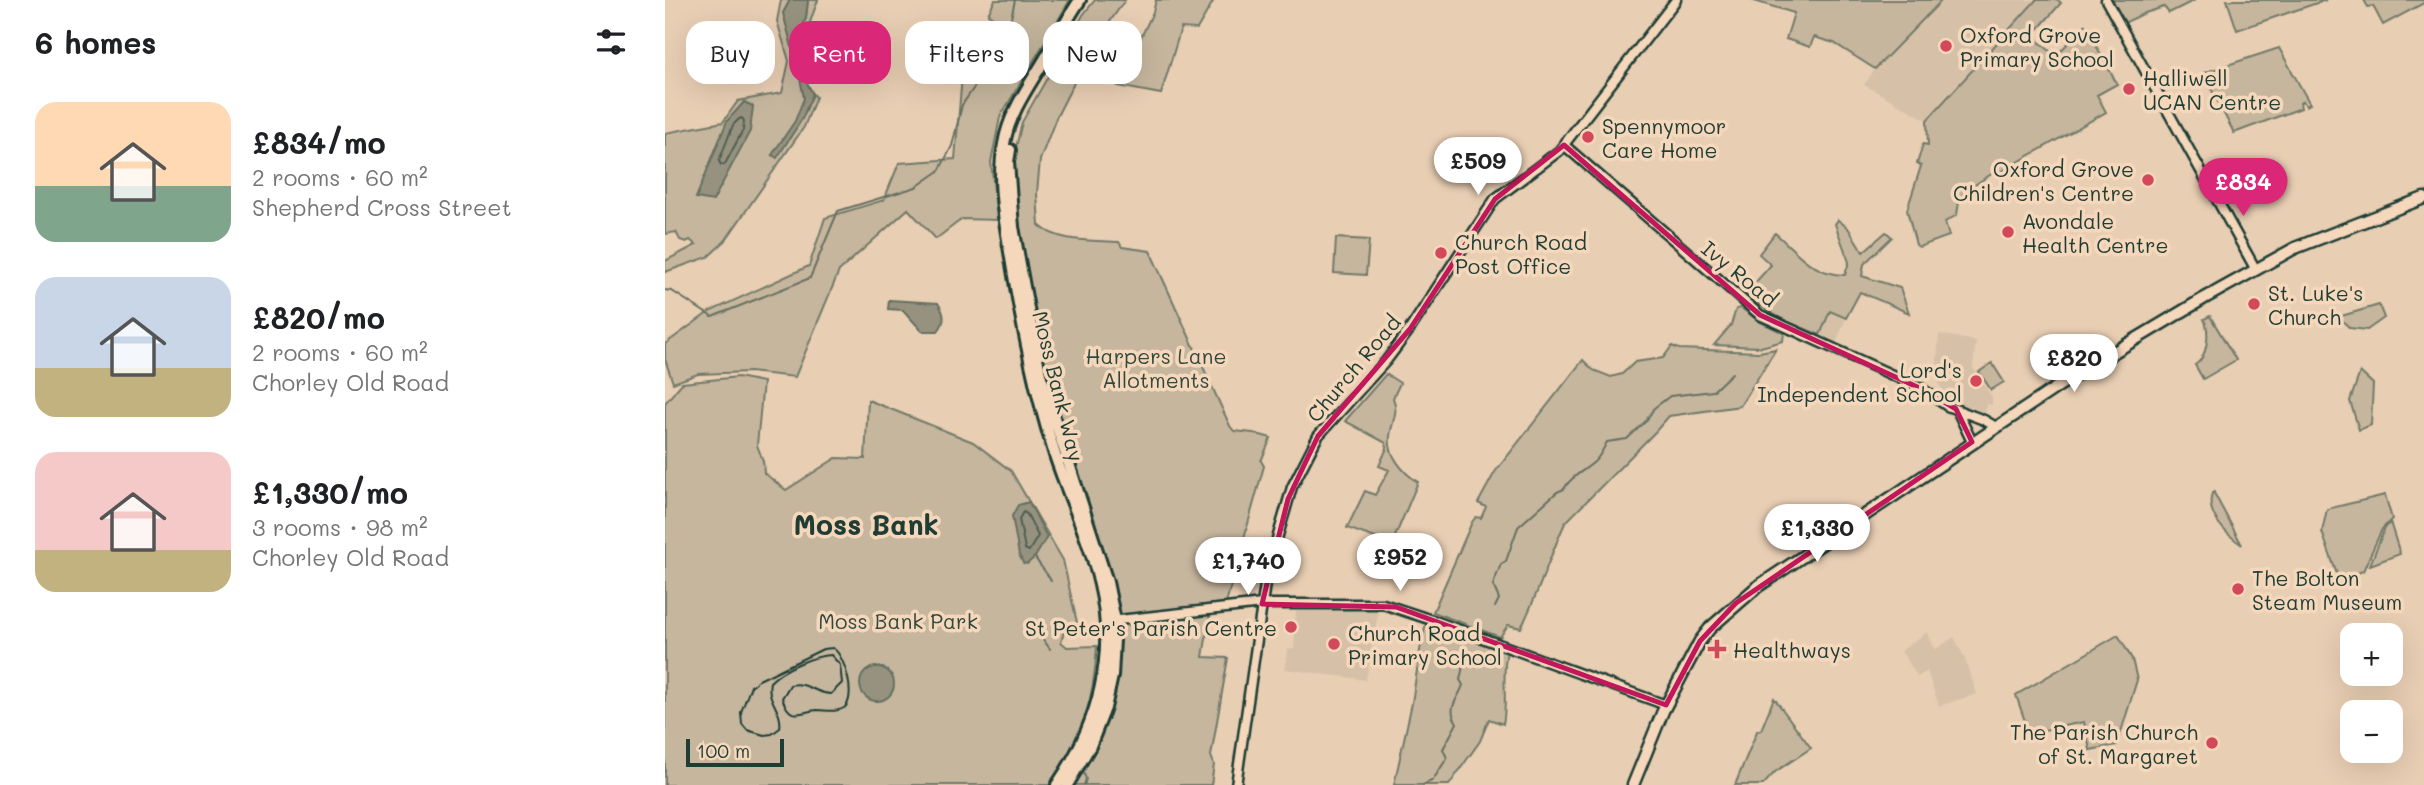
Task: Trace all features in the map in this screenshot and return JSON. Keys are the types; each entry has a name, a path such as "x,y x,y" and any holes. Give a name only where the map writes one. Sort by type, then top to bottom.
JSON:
{"highway":[{"name":"Moss Bank Way","path":"1057,785 1084,740 1100,696 1111,621 1056,457 1034,379 1005,224 1000,164 1012,117 1080,0"},
{"name":"Moss Bank Way","path":"1067,785 1090,746 1105,708 1112,676 1111,621 1107,582 1041,374 1013,227 1008,162 1011,141 1019,120 1089,0"}],"main road":[{"path":"1633,785 1666,705 1700,641 1727,612 1790,563 1972,442 2110,355 2256,270 2295,248 2424,198"}],"street":[{"name":"Church Road","path":"1236,785 1266,577 1288,499 1301,465 1318,436 1386,361 1410,329 1495,199 1556,154 1676,0"},
{"path":"2106,0 2256,270"},
{"name":"Ivy Road","path":"1564,145 1760,315 1921,388 1956,410 1985,420 1996,427"},
{"path":"1956,410 1972,442"},
{"path":"1111,621 1262,604 1367,603 1396,607 1666,705"}],"highlighted area":[{"path":"1564,145 1760,315 1926,391 1956,409 1972,442 1736,603 1700,641 1666,705 1396,607 1262,604 1288,499 1318,436 1410,329 1495,199"}],"shaded area":[{"name":"Oxford Grove Primary School","path":"1940,0 2036,0 1927,120 1864,85 1875,69"},
{"path":"1830,311 1846,318 1836,343 1820,335"},
{"path":"1939,334 1976,341 1973,368 1992,397 1992,405 1987,404 1985,413 1957,404 1943,394 1938,380"},
{"name":"Church Road Primary School","path":"1377,610 1378,614 1366,680 1285,669 1288,649 1294,649 1296,611"},
{"path":"1927,632 1935,650 1954,637 1977,694 1939,706 1927,671 1918,677 1901,651"}],"green space":[{"path":"781,0 790,0 783,13 789,33 789,61 777,21"},
{"path":"808,0 818,0 810,21 805,21"},
{"path":"995,0 1070,0 1057,21 1043,21 1043,45 1029,69 1029,21 1000,21 988,14"},
{"path":"1095,0 1125,0 1110,21 1080,21"},
{"path":"1156,0 1214,0 1197,29 1181,28 1161,94 1118,86 1142,84 1142,35"},
{"path":"1751,0 1941,1 1875,69 1834,43 1814,37 1810,47 1786,39 1794,13"},
{"path":"2036,0 2058,0 2061,3 2032,36 2056,56 2085,25 2117,84 2097,95 2106,112 1997,174 1993,173 1964,192 1957,215 1945,222 1949,236 1919,247 1916,245 1907,210 1921,166 1917,164 1923,144 1928,145 1927,120"},
{"path":"2112,0 2195,0 2169,13 2164,7 2124,23"},
{"path":"2227,0 2326,0 2237,30"},
{"path":"2364,0 2424,0 2424,3 2383,25 2373,6 2368,7"},
{"path":"2279,48 2310,104 2306,106 2303,101 2300,103 2301,108 2234,133 2203,73"},
{"path":"789,61 789,84 807,84 816,97 804,127 725,241 708,257 665,272 665,261 696,245 690,240 680,240 676,232 665,234 665,133 723,122 738,101 782,93"},
{"path":"961,84 1020,84 1000,117 991,162 997,220 962,219 936,239 908,209 839,271 795,377 750,372 698,374 673,383 665,359 665,344 709,312 809,266 825,218 884,200 899,163 955,159"},
{"name":"Harpers Lane Allotments","path":"1044,84 1073,84 1056,118 1040,160 1037,193 1039,225 1066,238 1119,242 1122,247 1150,251 1230,426 1234,431 1271,438 1261,461 1264,466 1226,603 1121,615 1111,573 1074,468 1046,373 1014,187 1013,160 1022,122"},
{"path":"1838,220 1848,228 1863,252 1886,232 1892,237 1864,264 1862,276 1900,288 1909,313 1860,292 1846,318 1830,311 1820,335 1777,317 1745,294 1771,265 1759,254 1775,233 1814,267 1845,275 1849,262 1835,224"},
{"path":"1336,238 1369,240 1366,275 1334,273"},
{"path":"2379,305 2384,318 2367,330 2350,328 2338,317"},
{"path":"1741,308 1760,322 1784,333 1783,341 1761,347 1714,345 1731,325 1736,309"},
{"path":"2210,316 2236,360 2203,379 2195,365 2205,350 2207,337 2204,319"},
{"path":"1672,346 1679,349 1759,352 1776,349 1740,406 1669,416 1565,523 1521,628 1508,625 1500,637 1433,612 1472,522 1476,517 1481,518 1486,507 1478,503 1495,472 1583,360 1593,370 1611,377 1622,374 1635,362 1663,358"},
{"path":"1992,363 2004,382 1991,390 1979,372"},
{"path":"2360,372 2373,384 2371,425 2359,430 2350,401"},
{"path":"1386,374 1400,383 1393,398 1395,412 1390,436 1391,450 1407,474 1418,482 1392,544 1347,528 1365,491 1375,495 1389,470 1379,466 1387,448 1386,443 1345,421"},
{"name":"Moss Bank Park","path":"738,377 763,382 757,445 764,473 786,490 836,458 865,459 868,400 973,442 1011,471 1063,560 1078,627 1065,628 1061,642 1067,647 1097,646 1093,684 1084,719 1070,752 1050,785 665,785 665,403 682,383"},
{"path":"2214,492 2242,545 2214,516 2211,501"},
{"path":"2385,495 2392,519 2382,529 2363,571 2339,580 2322,532 2327,509"},
{"path":"2390,522 2400,554 2370,565 2384,530"},
{"path":"1210,614 1203,657 1228,658 1211,756 1214,764 1211,785 1075,785 1096,747 1110,708 1118,668 1121,625"},
{"path":"1426,623 1507,652 1503,724 1489,719 1480,741 1449,785 1394,785 1412,703"},
{"path":"2118,635 2132,659 2137,680 2117,745 2090,750 2084,722 2029,733 2016,695"},
{"path":"1774,698 1811,748 1775,772 1763,785 1735,785 1757,731 1761,730"}],"water":[{"path":"790,0 808,0 805,21 789,21 789,36 783,13"},
{"path":"801,84 808,84 813,94 802,119 777,158 772,155 795,121 804,98"},
{"path":"744,102 753,106 750,131 713,201 696,198 727,121"},
{"path":"889,300 938,303 943,314 942,324 938,331 922,331 903,310 888,309"},
{"path":"1029,502 1047,537 1035,557 1027,564 1023,563 1019,555 1012,516 1018,505"},
{"path":"877,667 889,672 894,684 889,696 877,701 865,696 860,684 865,672"}],"waterway":[{"path":"665,290 672,291 712,317 810,278 838,211 916,187 939,171 952,146 962,105 986,70 1009,27 1015,0"},
{"path":"1495,607 1499,599 1493,585 1501,564 1506,561 1518,527 1596,460 1607,442 1627,439 1646,421 1654,408 1670,396 1713,391 1732,373"},
{"path":"1035,557 1051,581"},
{"path":"1040,635 1050,649"},
{"path":"1423,785 1433,780 1447,758 1443,749 1457,723 1453,708 1463,685 1460,680 1463,666"},
{"path":"1084,774 1084,785"}],"tram line":[{"path":"833,648 842,659 848,677 849,696 844,708 796,714 789,710 782,698 790,685 801,685 831,694 842,683 840,665 831,655 823,656 790,668 770,682 770,695 779,716 780,728 772,734 764,735 747,730 742,724 741,712 751,686 823,649 833,648"}],"place":[{"name":"Oxford Grove Primary School","path":"1946,46"},
{"name":"Halliwell UCAN Centre","path":"2129,89"},
{"name":"Spennymoor Care Home","path":"1588,137"},
{"name":"Oxford Grove Children's Centre","path":"2148,180"},
{"name":"Avondale Health Centre","path":"2008,232"},
{"name":"Church Road Post Office","path":"1441,253"},
{"name":"St. Luke's Church","path":"2254,304"},
{"name":"Lord's Independent School","path":"1976,381"},
{"name":"The Bolton Steam Museum","path":"2238,589"},
{"name":"St Peter's Parish Centre","path":"1291,627"},
{"name":"Church Road Primary School","path":"1334,644"},
{"name":"Healthways","path":"1717,649"},
{"name":"The Parish Church of St. Margaret","path":"2212,743"}],"district":[{"name":"Moss Bank","path":"866,524"}]}
